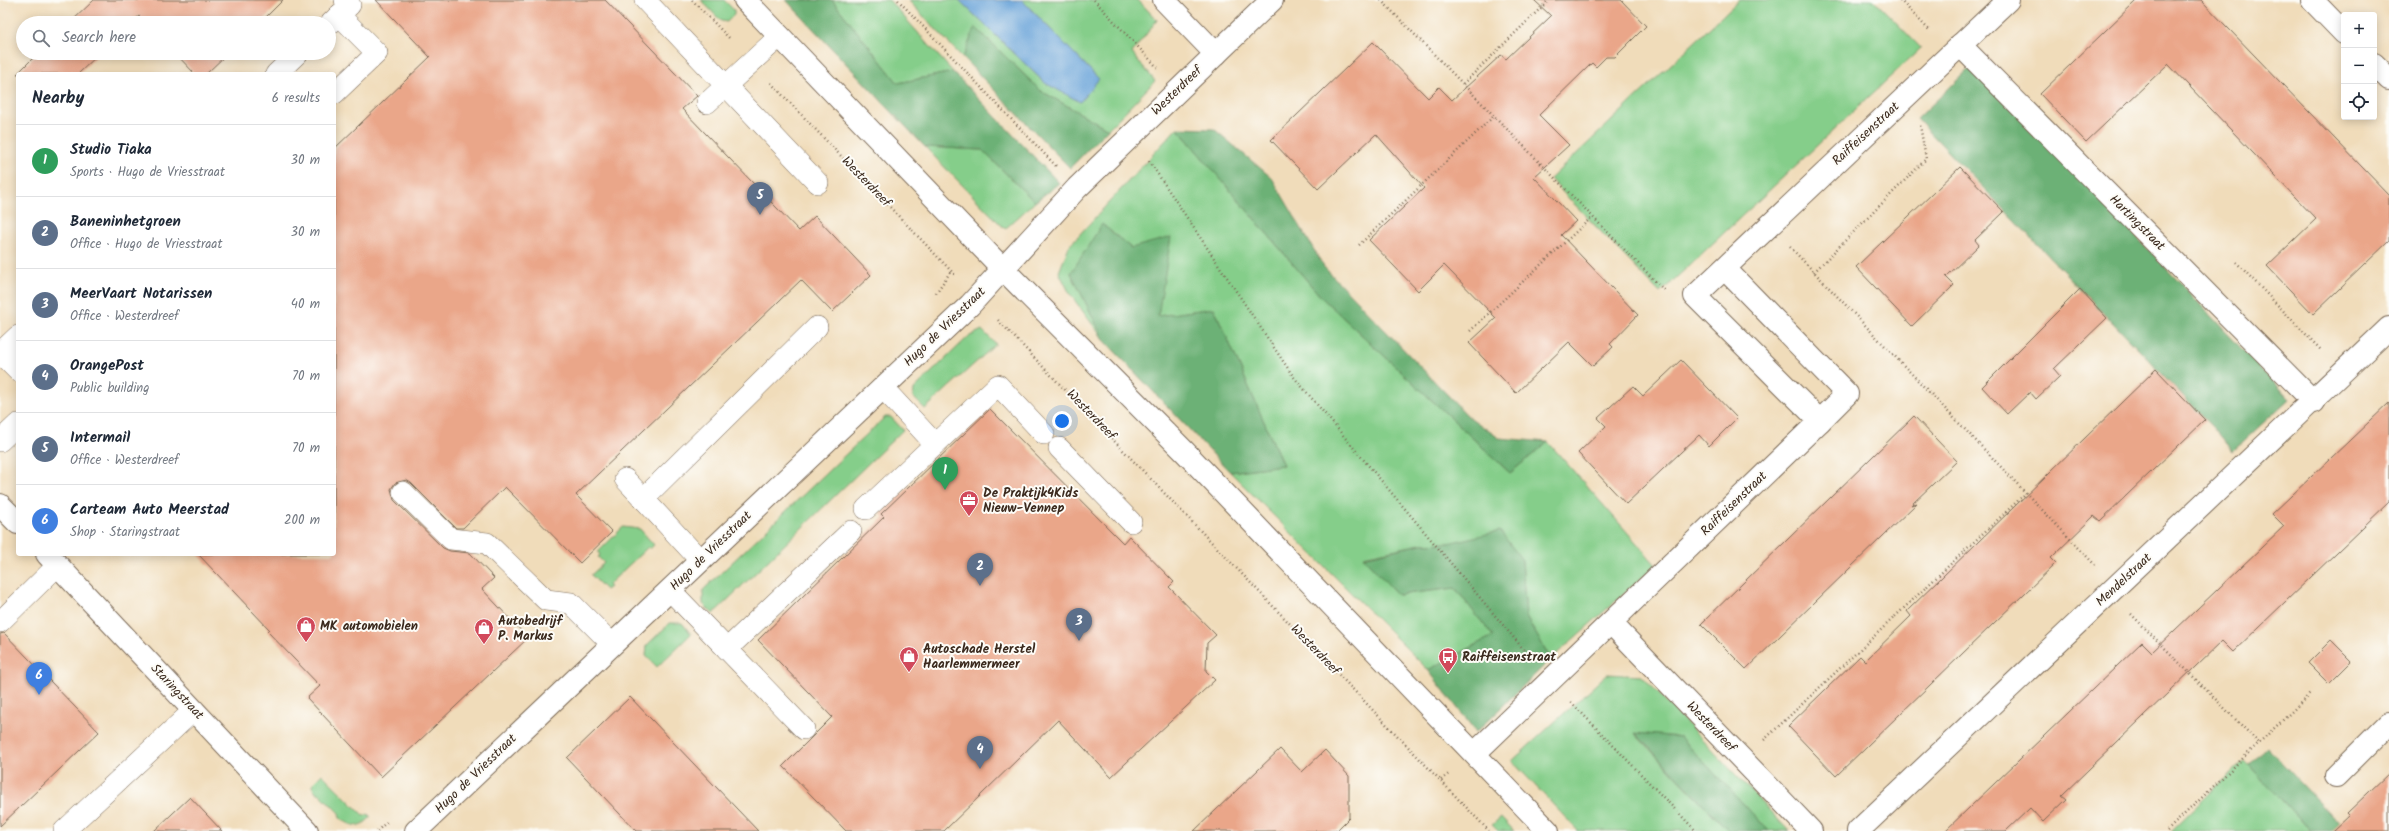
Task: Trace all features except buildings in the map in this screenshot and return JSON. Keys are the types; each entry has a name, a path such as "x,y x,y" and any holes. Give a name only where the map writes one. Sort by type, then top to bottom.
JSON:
{"street":[{"path":"746,0 1002,268 1185,452 1475,753 1548,831"},
{"path":"1164,0 1216,54 1272,0"},
{"name":"Raiffeisenstraat","path":"1695,296 2008,0"},
{"path":"2312,0 2341,30"},
{"name":"Hartingstraat","path":"1955,49 2014,99 2314,402"},
{"name":"Westerdreef","path":"1002,268 1078,188 1216,54"},
{"path":"2377,67 2389,79"},
{"name":"Hugo de Vriesstraat","path":"416,831 978,298 1002,268"},
{"name":"Raiffeisenstraat","path":"1475,753 1847,394 1725,269"},
{"path":"1695,296 1820,421"},
{"name":"Mendelstraat","path":"1858,831 2314,402 2389,328"},
{"path":"0,505 16,522"},
{"name":"Staringstraat","path":"53,560 307,831"},
{"name":"Westerdreef","path":"1611,623 1811,831"},
{"path":"2336,776 2389,723"}],"lane":[{"path":"645,0 818,183"},
{"path":"336,92 377,52 338,13"},
{"path":"707,103 780,36"},
{"path":"278,72 291,60"},
{"path":"644,499 818,327"},
{"path":"16,338 0,353 16,369"},
{"path":"866,509 998,385 1131,522"},
{"path":"883,388 935,444"},
{"path":"0,441 16,426"},
{"path":"625,479 701,560"},
{"path":"403,492 451,539 487,543 546,600 570,603 612,644"},
{"path":"727,649 851,531"},
{"path":"0,622 53,560"},
{"path":"670,590 804,729"},
{"path":"64,831 194,710"}],"path":[{"name":"Westerdreef","path":"692,0 1489,831"},
{"path":"898,0 1078,188"},
{"path":"1094,0 1179,90"},
{"path":"1381,0 1672,298 1695,296"},
{"path":"1463,84 1549,0"},
{"path":"1900,0 1955,49"},
{"path":"1814,272 1926,159 1913,90"},
{"path":"1359,245 1494,116"},
{"path":"1140,127 1150,166 1293,376 1550,681 1696,831"},
{"path":"1470,331 1592,217"},
{"path":"1769,226 2026,493 2114,590 2259,743"},
{"path":"2236,262 2344,373"},
{"path":"1742,760 2026,493"},
{"path":"2167,831 2312,693"}],"green space":[{"path":"701,0 724,0 734,10 734,15 727,22 721,21"},
{"path":"786,0 832,0 898,83 953,72 1059,183 1035,202 982,150 925,147"},
{"path":"832,0 889,0 953,72 898,83"},
{"path":"908,0 959,0 1045,83 1099,79 1022,0 1138,0 1157,20 1132,53 1155,81 1108,129 1041,91 975,27 963,58"},
{"path":"1739,0 1874,0 1921,48 1660,293 1550,179"},
{"path":"975,27 1041,91 1108,129 1070,168 963,58"},
{"path":"1974,64 2289,399 2233,451 2214,428 1917,119"},
{"path":"1177,128 1321,297 1510,473 1548,442 1656,565 1551,659 1526,617 1522,560 1448,543 1421,544 1363,556 1398,595 1455,588 1493,636 1428,670 1230,472 1283,465 1214,308 1158,316 1131,248 1103,225 1071,273 1104,340 1070,294 1059,272 1069,246"},
{"path":"1177,128 1214,129 1272,178 1324,267 1468,416 1499,438 1548,442 1510,473 1321,297"},
{"path":"925,147 982,150 1035,202 1005,229"},
{"path":"1102,224 1131,248 1171,237 1158,316 1214,308 1283,465 1230,472 1104,340 1071,273"},
{"path":"982,330 996,344 925,409 913,397 914,389 968,337"},
{"path":"885,417 891,417 903,430 713,614 703,604 703,590"},
{"path":"623,527 640,529 654,545 650,549 648,547 608,585 610,587 606,590 591,575 604,563 598,557 600,555 598,552"},
{"path":"1500,531 1522,560 1526,617 1551,659 1476,732 1428,670 1493,636 1455,588 1398,595 1363,557 1421,544 1448,543"},
{"path":"670,623 682,623 691,634 657,667 646,656 647,645"},
{"path":"1607,674 1642,676 1789,831 1769,831 1680,737 1635,734 1729,831 1578,831 1512,761"},
{"path":"1635,733 1680,737 1769,831 1729,831"},
{"path":"2267,747 2346,831 2310,831 2249,764"},
{"path":"2243,761 2249,764 2310,831 2171,831"},
{"path":"322,774 364,816 368,814 371,817 360,825 352,825 340,818 339,813 313,789 313,783"},
{"path":"1501,817 1514,831 1498,831 1492,825"}],"water":[{"path":"959,0 1022,0 1099,79 1080,102 1045,83"}],"place":[{"name":"Intermail","path":"760,215"},
{"name":"Studio Tiaka","path":"945,490"},
{"name":"De Praktijk4Kids Nieuw-Vennep","path":"969,517"},
{"name":"Baneninhetgroen","path":"980,586"},
{"name":"MeerVaart Notarissen","path":"1079,641"},
{"name":"MK automobielen","path":"306,643"},
{"name":"Autobedrijf P. Markus","path":"484,645"},
{"name":"Autoschade Herstel Haarlemmermeer","path":"909,673"},
{"name":"Raiffeisenstraat","path":"1448,674"},
{"name":"Carteam Auto Meerstad","path":"39,695"},
{"name":"OrangePost","path":"980,769"}]}
